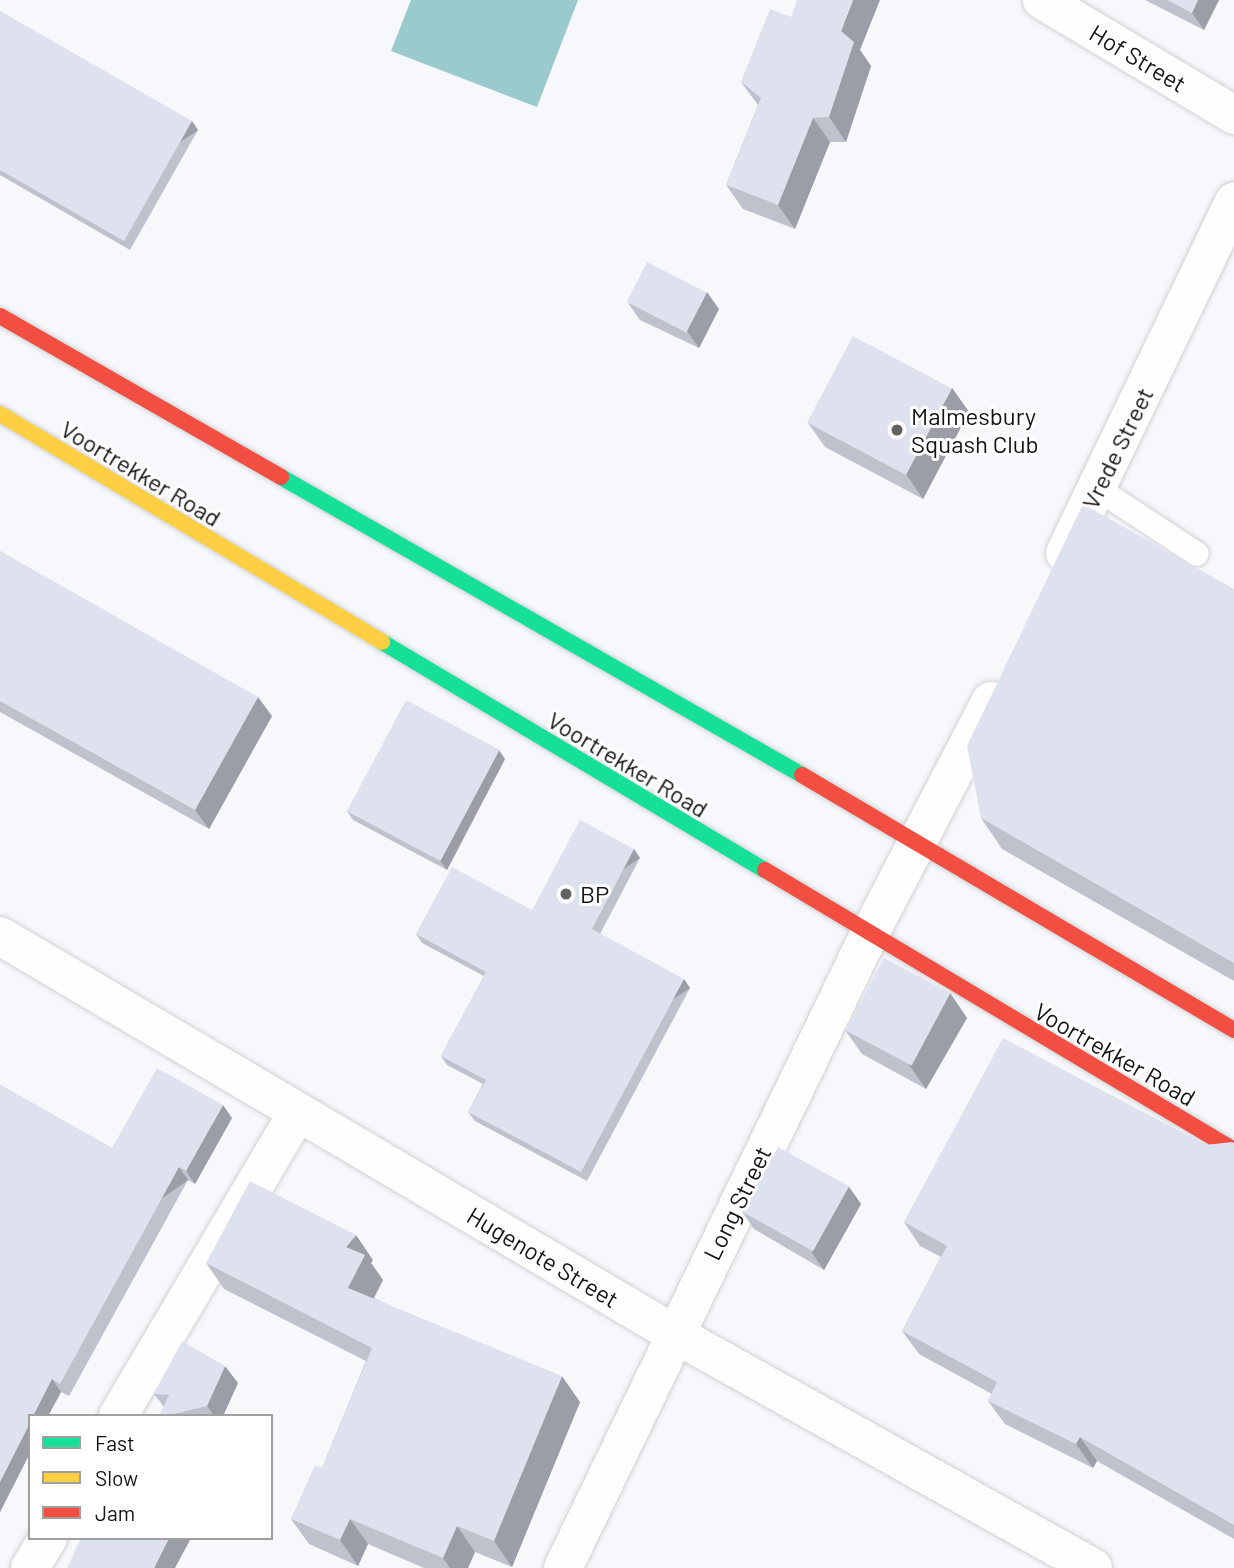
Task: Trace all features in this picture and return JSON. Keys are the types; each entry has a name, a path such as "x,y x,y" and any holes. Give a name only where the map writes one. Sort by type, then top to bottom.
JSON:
{"main road":[{"path":"0,316 920,842 1234,1030"},
{"name":"Voortrekker Road","path":"0,415 869,936 1234,1150"}],"street":[{"name":"Hof Street","path":"1042,0 1234,116"},
{"name":"Vrede Street","path":"1049,586 1234,202"},
{"path":"920,842 1006,672"},
{"name":"Long Street","path":"563,1568 673,1334 869,936 920,842"},
{"name":"Hugenote Street","path":"0,936 673,1334 1093,1568"},
{"path":"119,1414 298,1112"},
{"path":"30,1568 47,1540"}],"lane":[{"path":"1098,489 1197,554"}],"water":[{"path":"411,0 578,0 537,107 391,51"}],"building":[{"path":"797,0 853,0 841,31 854,42 829,117 813,118 778,205 726,185 761,98 741,82 770,9 791,17"},
{"path":"1167,0 1198,0 1192,13"},
{"path":"0,11 192,121 124,241 0,170"},
{"path":"647,262 707,292 686,333 627,302"},
{"name":"Malmesbury Squash Club","path":"853,336 952,389 906,475 807,423"},
{"path":"1083,504 1234,589 1234,963 981,818 967,746"},
{"path":"0,551 258,697 195,810 0,701"},
{"path":"406,700 500,750 440,861 347,811"},
{"path":"580,820 634,849 592,929 684,979 581,1172 468,1112 486,1080 441,1056 486,972 416,934 452,867 532,910"},
{"path":"884,958 950,993 912,1066 846,1030"},
{"path":"1003,1038 1206,1145 1234,1143 1234,1525 1080,1437 1076,1444 988,1401 997,1382 902,1331 947,1246 904,1222"},
{"path":"157,1068 223,1105 186,1171 179,1167 60,1384 52,1379 34,1414 28,1414 28,1427 0,1482 0,1085 112,1148"},
{"path":"778,1147 849,1186 813,1251 742,1212"},
{"path":"250,1181 356,1235 346,1247 365,1255 348,1288 562,1376 494,1541 457,1526 443,1558 350,1519 340,1540 291,1519 315,1465 322,1468 372,1348 206,1263"},
{"path":"182,1341 225,1366 207,1406 173,1414 160,1414 169,1395 154,1394"},
{"path":"80,1540 168,1540 154,1568 67,1568"}],"traffic: fast":[{"path":"281,477 802,775"},
{"path":"382,642 765,870"}],"traffic: slow":[{"path":"0,414 382,642"}],"traffic: jam":[{"path":"0,316 281,477"},
{"path":"802,775 1234,1030"},
{"path":"765,870 1234,1150"}],"place":[{"name":"Malmesbury Squash Club","path":"897,430"},
{"name":"BP","path":"566,894"}]}
